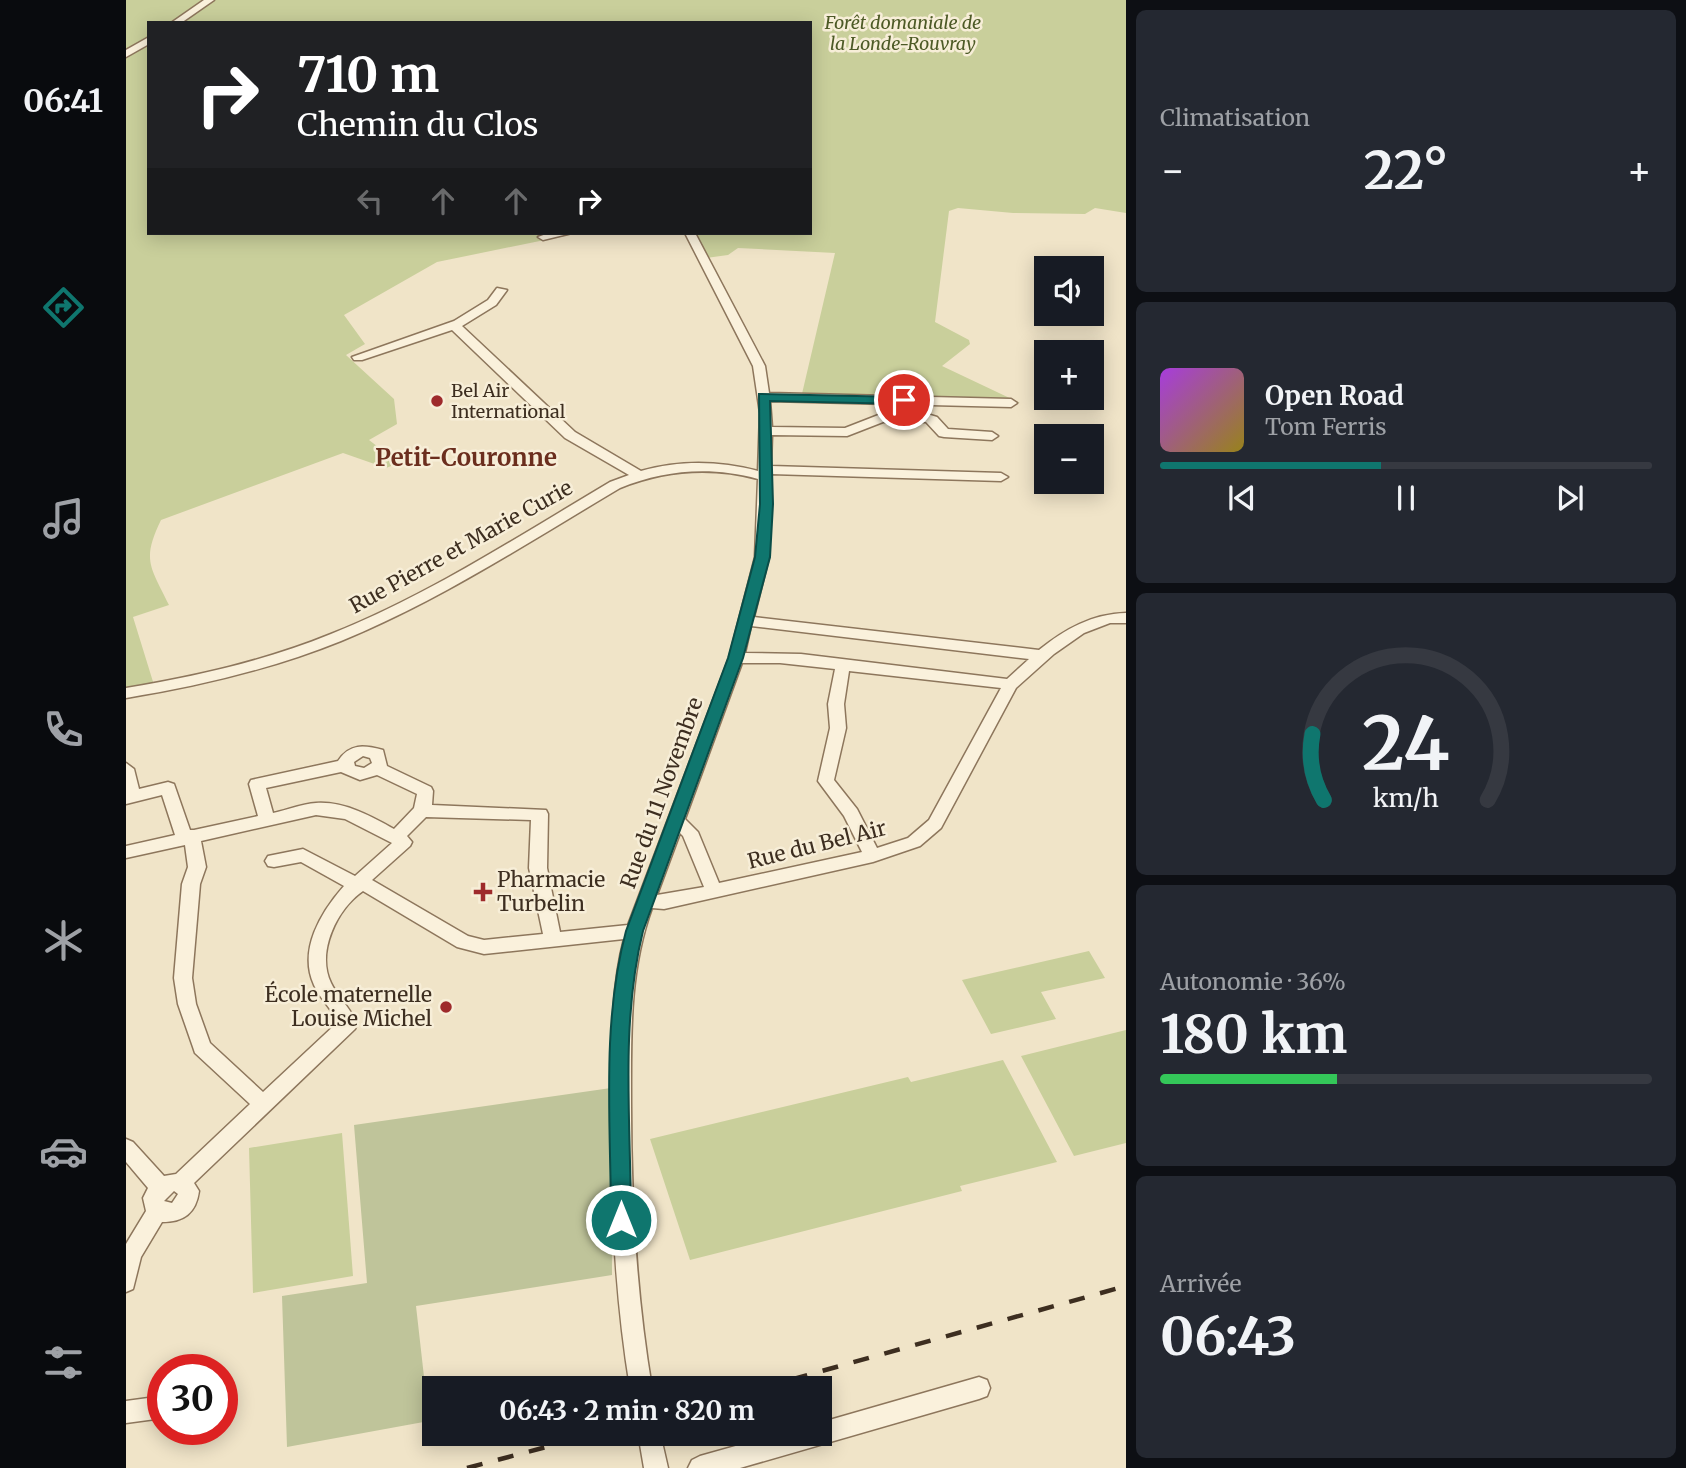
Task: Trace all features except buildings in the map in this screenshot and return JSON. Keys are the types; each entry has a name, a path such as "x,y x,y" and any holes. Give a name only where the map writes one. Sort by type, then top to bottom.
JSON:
{"street":[{"path":"178,21 210,0"},
{"path":"126,54 147,41"},
{"path":"543,237 555,235"},
{"name":"Rue du 11 Novembre","path":"638,1376 626,1292 621,1207 621,1026 626,964 635,931 736,658 762,557 766,431 759,366 732,309 691,235"},
{"path":"358,357 455,326 498,298 501,290"},
{"path":"455,326 570,435 638,475"},
{"path":"764,397 1011,403"},
{"path":"766,431 847,432 881,418 927,418 933,420 944,433 992,436"},
{"name":"Rue Pierre et Marie Curie","path":"126,693 208,677 362,627 428,594 615,485 638,475 669,469 735,467 1001,477"},
{"path":"736,658 796,657 911,674 986,678 1010,685 1045,656 1092,624 1111,617 1126,618"},
{"path":"746,621 1045,656"},
{"path":"843,664 836,704 838,728 825,781 851,813 873,856"},
{"name":"Rue du Bel Air","path":"646,901 664,902 873,856 914,842 935,824 1010,685"},
{"path":"267,820 257,784 346,765 352,754 368,750 379,757 377,768 425,791 427,801 423,811 395,837"},
{"path":"126,769 129,797 168,788 197,867 191,884 183,978 187,1004 202,1047 264,1105"},
{"path":"126,852 316,809 337,809 359,817 404,842 329,915 320,932 317,964 320,981 348,1024 264,1105 170,1185 153,1198 158,1210 163,1213 177,1212 183,1208 188,1191 170,1185 126,1148"},
{"path":"423,811 540,814 538,868 553,939"},
{"path":"675,821 690,832 714,891"},
{"path":"274,861 303,855 463,942 484,947 635,931"},
{"path":"126,1282 131,1255 158,1210"},
{"path":"700,1468 979,1388"},
{"path":"126,1412 147,1409"},
{"path":"652,1446 656,1468"}],"green space":[{"name":"Forêt domaniale de la Londe-Rouvray","path":"126,0 1126,0 1126,213 1095,208 1085,214 1013,213 958,208 949,211 935,322 969,340 970,344 942,366 1020,403 801,398 835,253 738,248 728,255 706,258 694,235 812,235 812,21 147,21 147,235 569,235 437,262 344,315 365,344 346,355 394,399 397,424 369,440 399,463 386,468 343,453 161,520 150,555 153,572 169,605 133,617 154,685 126,688"},
{"path":"1089,951 1105,978 1041,992 1056,1019 991,1034 962,980"},
{"path":"1126,1030 1126,1143 1074,1156 1021,1056"},
{"path":"1003,1060 1057,1162 960,1186 962,1191 690,1260 650,1139 908,1077 911,1082"},
{"path":"611,1088 612,1275 416,1306 424,1376 422,1422 287,1447 282,1296 367,1283 354,1125"},
{"path":"342,1133 353,1276 253,1293 249,1148"}],"railway":[{"path":"804,1376 1126,1286"},
{"path":"467,1468 550,1446"}],"place":[{"name":"Bel Air International","path":"437,401"},
{"name":"Pharmacie Turbelin","path":"483,892"},
{"name":"École maternelle Louise Michel","path":"446,1007"}],"district":[{"name":"Petit-Couronne","path":"466,458"}],"route":[{"path":"621,1220 621,1026 626,964 635,931 736,658 762,557 766,504 764,397 904,400"}]}
